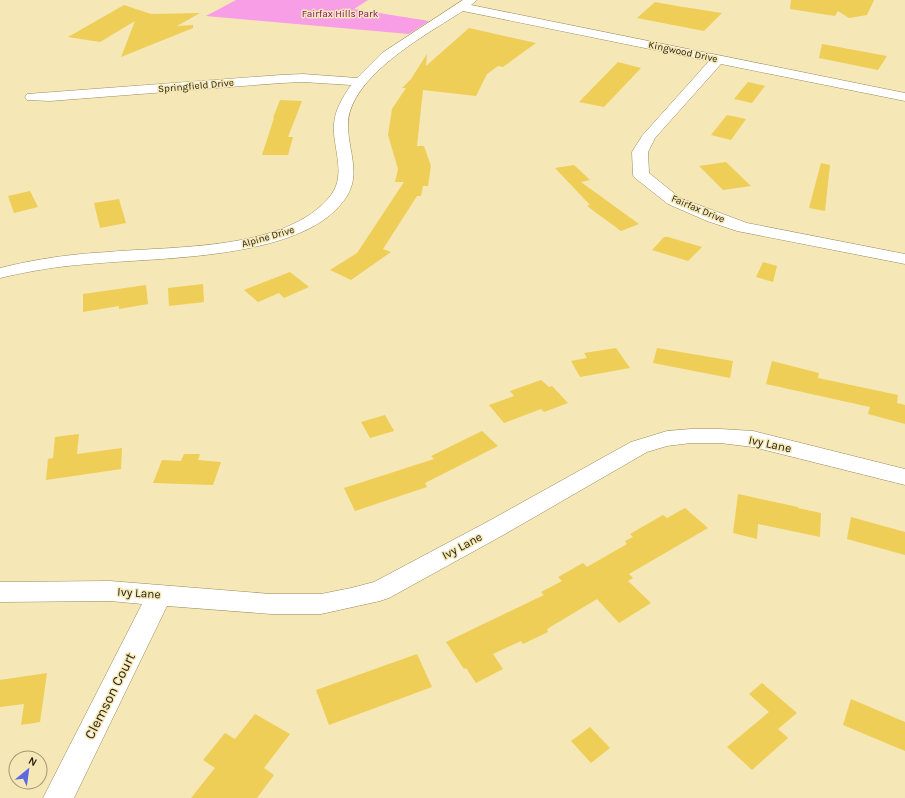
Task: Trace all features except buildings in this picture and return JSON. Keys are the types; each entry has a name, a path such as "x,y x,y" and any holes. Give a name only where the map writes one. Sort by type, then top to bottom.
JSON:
{"street":[{"name":"Kingwood Drive","path":"466,3 718,59 905,97"},
{"name":"Alpine Drive","path":"0,273 36,265 89,258 242,245 278,236 302,227 317,218 330,207 346,184 347,175 341,123 348,101 360,82 387,56 466,3"},
{"name":"Fairfax Drive","path":"718,59 649,136 640,152 641,176 674,201 713,217 744,227 905,259"},
{"name":"Springfield Drive","path":"32,97 50,97 288,78 360,82"},
{"name":"Ivy Lane","path":"0,592 110,591 272,604 321,604 380,591 640,447 667,439 698,436 720,436 753,439 905,477"},
{"name":"Clemson Court","path":"58,798 160,594"}],"green space":[{"name":"Fairfax Hills Park","path":"236,0 368,0 354,9 429,21 409,34 206,16"}]}
